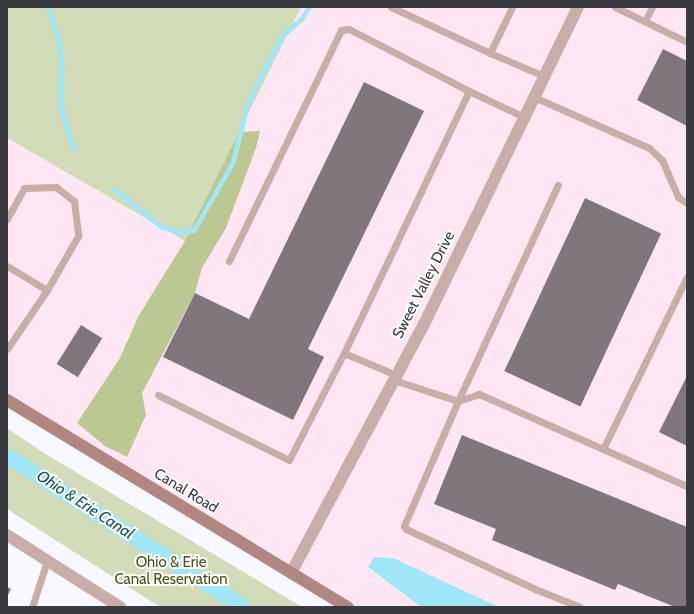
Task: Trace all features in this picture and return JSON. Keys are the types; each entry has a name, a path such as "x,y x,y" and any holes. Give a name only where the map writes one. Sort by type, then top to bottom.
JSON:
{"main road":[{"name":"Canal Road","path":"7,400 291,574 348,607"}],"street":[{"name":"Sweet Valley Drive","path":"291,574 395,378 578,7"},
{"path":"7,535 120,607"}],"lane":[{"path":"391,7 490,53 544,76"},
{"path":"490,53 512,7"},
{"path":"614,7 687,42"},
{"path":"645,21 652,7"},
{"path":"229,261 341,30 349,29 469,91 524,117"},
{"path":"158,395 289,460 344,354 469,91"},
{"path":"534,97 649,148 662,160 678,196 687,203"},
{"path":"558,185 458,401 404,526 406,529 528,586 580,607"},
{"path":"7,219 24,188 56,187 74,200 78,236 47,290 7,349"},
{"path":"7,266 47,290"},
{"path":"602,449 687,277"},
{"path":"344,354 395,378 458,401 479,394 687,486"},
{"path":"32,607 47,561"}],"shaded area":[{"path":"301,7 687,7 687,607 348,607 7,400 7,138 184,241"}],"green space":[{"path":"7,7 301,7 185,241 7,138"},
{"path":"260,131 256,148 226,228 202,268 195,293 142,393 146,415 127,457 105,446 77,423 120,358 139,315 185,241 239,132"},
{"name":"Ohio & Erie Canal Reservation","path":"7,428 49,456 302,607 160,607 7,509"}],"water":[{"path":"374,557 393,558 499,607 421,607 368,567"}],"building":[{"path":"663,49 687,61 687,126 637,100"},
{"path":"364,82 424,111 308,349 324,357 293,420 163,357 195,293 249,319"},
{"path":"585,198 661,233 580,407 504,371"},
{"path":"81,325 102,338 78,377 57,364"},
{"path":"687,376 687,446 659,432"},
{"path":"462,435 687,527 687,607 675,607 618,584 615,590 492,540 496,529 434,504"},
{"path":"7,587 11,589 7,597"}],"waterway":[{"path":"48,7 58,34 62,66 61,102 67,130 75,149"},
{"path":"114,189 161,226 178,232 194,230 233,162 247,105 281,37 302,18 309,7"},
{"name":"Ohio & Erie Canal","path":"7,456 243,607"}]}
